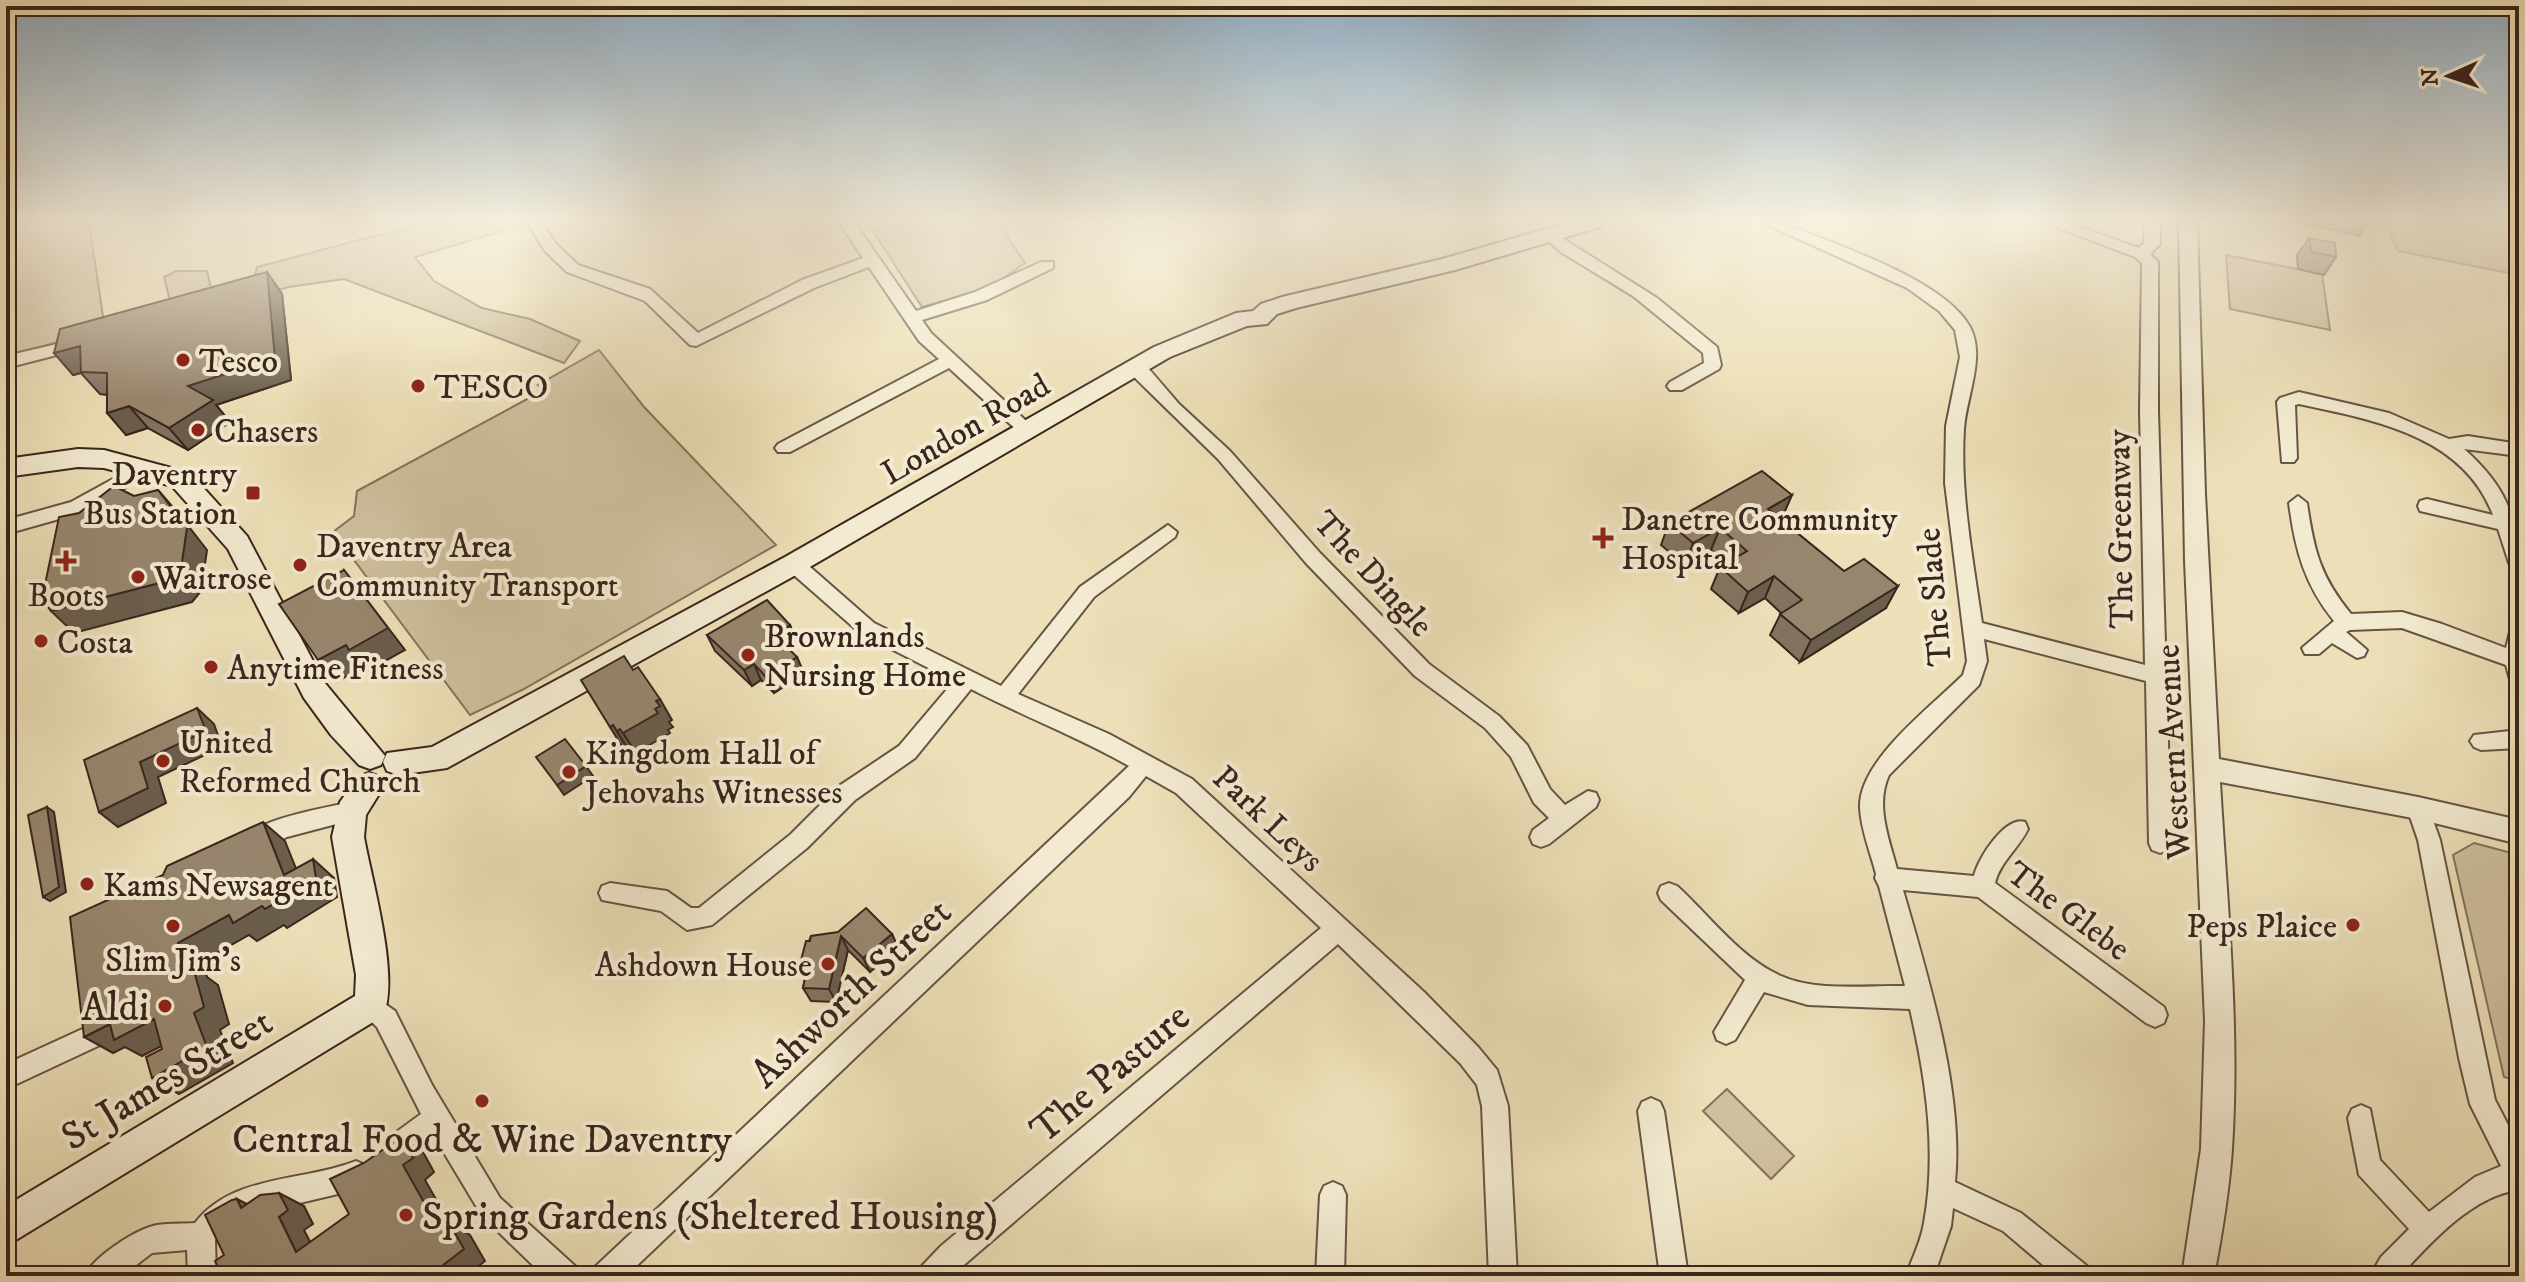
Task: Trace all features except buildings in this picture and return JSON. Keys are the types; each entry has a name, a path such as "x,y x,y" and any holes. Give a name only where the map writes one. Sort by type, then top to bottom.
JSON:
{"main road":[{"name":"London Road","path":"372,779 436,759 794,564 1170,349 1244,318 1259,319 1269,309 1290,302 1376,282"},
{"path":"6,468 78,458 104,459 181,479 238,543 314,690 341,726 372,779 348,837 373,975 371,1005"},
{"name":"St James Street","path":"6,1227 371,1005"}],"street":[{"path":"607,282 636,289 652,297 696,341 814,282"},
{"path":"887,282 925,337 1028,431"},
{"path":"911,318 981,296 1011,282"},
{"path":"1622,282 1711,351 1713,365 1676,386"},
{"name":"The Slade","path":"1908,282 1945,307 1963,329 1968,357 1953,454 1977,661 1972,679 1881,769 1873,786 1871,809 1940,1096 1945,1191 1932,1254 1920,1276"},
{"name":"The Greenway","path":"2150,282 2149,411 2160,843"},
{"name":"Western Avenue","path":"2189,282 2195,526 2217,955 2219,1137 2206,1241 2198,1276"},
{"path":"6,362 97,339"},
{"path":"784,448 950,360"},
{"name":"The Dingle","path":"1136,369 1224,455 1313,558 1422,670 1492,722 1519,751 1542,796 1564,819"},
{"path":"2288,458 2286,402 2290,393 2425,431 2449,445 2482,479 2497,500 2517,556"},
{"path":"2449,445 2468,442 2519,450"},
{"path":"6,527 77,507 144,468"},
{"path":"2298,503 2307,568 2339,628 2357,650"},
{"path":"2427,506 2504,524"},
{"path":"1004,697 1087,592 1168,532"},
{"name":"Park Leys","path":"794,564 867,628 1004,697 1145,762 1184,786 1415,1000 1488,1079 1495,1106 1503,1276"},
{"path":"2312,648 2339,628 2402,620 2435,629 2515,660"},
{"path":"1972,628 2154,675"},
{"path":"2519,629 2515,660 2519,681"},
{"path":"610,893 667,901 687,919 704,918 799,841 847,793 907,752 967,679"},
{"path":"2481,741 2519,739"},
{"name":"Ashworth Street","path":"606,1276 1121,790 1145,762"},
{"path":"2206,768 2418,808 2519,832"},
{"path":"230,853 372,779"},
{"path":"1541,837 1588,800"},
{"path":"2384,1276 2388,1266 2428,1230 2492,1181 2519,1175 2483,1104 2471,1058 2429,840 2418,808"},
{"path":"1983,887 1987,868 2017,829"},
{"name":"The Glebe","path":"1886,878 1983,887 2155,1015"},
{"path":"1669,893 1760,977 1780,987 1814,993 1918,998"},
{"name":"The Pasture","path":"932,1276 951,1256 1338,929"},
{"path":"1726,1032 1760,977"},
{"path":"371,1005 386,1019 423,1094 491,1207 565,1276"},
{"path":"6,1077 89,1038"},
{"path":"1651,1111 1674,1276"},
{"path":"202,1276 202,1236 211,1223 226,1211 257,1197 341,1182 368,1168 438,1117"},
{"path":"2361,1118 2368,1166 2428,1230"},
{"path":"1945,1191 2012,1222 2077,1276"},
{"path":"1330,1276 1333,1195"},
{"path":"99,1276 145,1242 158,1238 202,1236"}],"shaded area":[{"path":"6,282 98,282 105,330 6,356"},
{"path":"165,282 210,282 211,288 232,282 325,282 289,287 186,316 171,305"},
{"path":"351,282 435,282 482,308 530,319 580,341 564,363"},
{"path":"906,282 998,282 988,289 922,307"},
{"path":"2228,282 2323,282 2330,330 2230,309"},
{"path":"599,350 645,408 776,545 522,690 470,715 333,532 354,516 357,491 544,390 538,385"},
{"path":"2474,843 2519,855 2519,1081 2504,1077 2453,855"},
{"path":"1727,1089 1794,1156 1771,1179 1703,1111"}],"place":[{"name":"Tesco","path":"183,360"},
{"name":"TESCO","path":"418,386"},
{"name":"Chasers","path":"198,430"},
{"name":"Daventry Bus Station","path":"253,493"},
{"name":"Danetre Community Hospital","path":"1603,538"},
{"name":"Boots","path":"66,561"},
{"name":"Daventry Area Community Transport","path":"300,565"},
{"name":"Waitrose","path":"138,577"},
{"name":"Costa","path":"41,641"},
{"name":"Brownlands Nursing Home","path":"748,655"},
{"name":"Anytime Fitness","path":"211,667"},
{"name":"United Reformed Church","path":"163,761"},
{"name":"Kingdom Hall of Jehovahs Witnesses","path":"569,772"},
{"name":"Kams Newsagent","path":"87,884"},
{"name":"Peps Plaice","path":"2353,925"},
{"name":"Slim Jim's","path":"173,926"},
{"name":"Ashdown House","path":"828,964"},
{"name":"Aldi","path":"165,1006"},
{"name":"Central Food & Wine Daventry","path":"482,1101"},
{"name":"Spring Gardens (Sheltered Housing)","path":"406,1215"}]}
